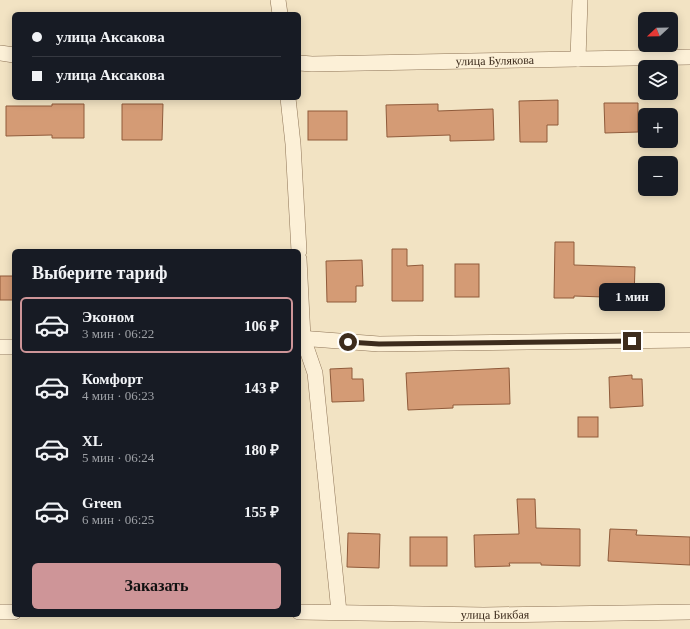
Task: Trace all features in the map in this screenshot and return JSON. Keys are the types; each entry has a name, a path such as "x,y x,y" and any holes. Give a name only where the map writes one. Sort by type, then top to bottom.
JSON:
{"street":[{"path":"278,0 280,12"},
{"path":"578,59 580,0"},
{"path":"0,53 12,55"},
{"name":"улица Булякова","path":"301,63 320,64 690,57"},
{"path":"288,100 293,144 299,249"},
{"path":"339,612 315,373 301,338 379,344 690,340"},
{"path":"0,347 12,347"},
{"path":"0,612 12,612"},
{"name":"улица Бикбая","path":"301,612 484,615 690,612"}],"building":[{"path":"558,100 558,125 547,125 547,142 520,142 519,101"},
{"path":"604,103 638,103 638,132 605,133"},
{"path":"52,104 84,104 84,138 52,138 52,135 6,136 6,106 52,106"},
{"path":"122,104 163,104 162,140 122,140"},
{"path":"438,104 438,111 493,109 494,140 450,141 450,135 387,137 386,105"},
{"path":"308,111 347,111 347,140 308,140"},
{"path":"555,242 574,242 574,265 635,267 634,298 574,296 574,298 554,298"},
{"path":"392,249 407,249 407,266 423,265 423,301 392,301"},
{"path":"362,260 363,286 356,286 356,302 327,302 326,261"},
{"path":"455,264 479,264 479,297 455,297"},
{"path":"0,276 12,276 12,300 0,300"},
{"path":"352,368 352,379 363,379 364,401 332,402 330,369"},
{"path":"509,368 510,404 453,405 453,408 408,410 406,373"},
{"path":"632,375 632,379 642,379 643,406 610,408 609,377"},
{"path":"578,417 598,417 598,437 578,437"},
{"path":"517,499 535,499 536,528 580,529 580,566 541,565 541,563 509,563 510,566 475,567 474,535 519,534"},
{"path":"610,529 637,530 636,535 690,537 690,565 608,561"},
{"path":"348,533 380,534 379,568 347,567"},
{"path":"410,537 447,537 447,566 410,566"}],"route":[{"path":"348,342 379,344 632,341"}]}
